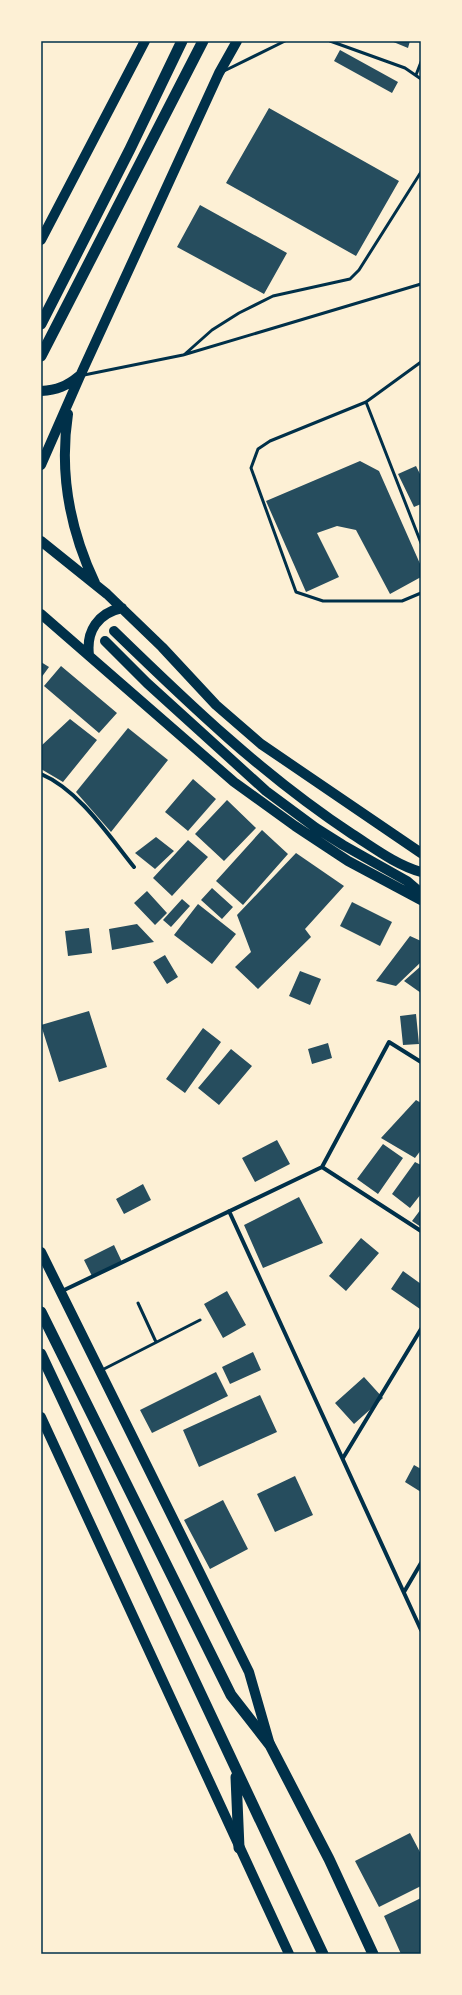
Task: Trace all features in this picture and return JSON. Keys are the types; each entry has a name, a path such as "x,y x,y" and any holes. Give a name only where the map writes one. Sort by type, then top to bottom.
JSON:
{"highway":[{"path":"41,324 130,149 182,41"},
{"path":"41,356 203,41"},
{"path":"41,1312 231,1695 270,1745 329,1859 373,1954"},
{"path":"41,1354 235,1770 323,1954"},
{"path":"235,1770 239,1848"}],"main road":[{"path":"41,240 145,41"},
{"path":"41,465 80,376 220,73 237,41"},
{"path":"41,391 55,390 69,384 80,376"},
{"path":"70,400 65,447 67,495 78,541 96,585"},
{"path":"41,541 122,608 216,705 261,744 421,853"},
{"path":"89,655 89,639 94,624 106,613 122,608"},
{"path":"41,614 234,782 295,826 348,861 421,900"},
{"path":"114,631 218,730 277,780 374,848 408,868 421,872"},
{"path":"105,641 146,683 266,791 316,828 407,881 421,893"},
{"path":"41,1252 99,1372 249,1672 270,1745"},
{"path":"41,1417 289,1954"}],"street":[{"path":"41,774 70,792 134,867"},
{"path":"60,1292 322,1167 389,1042 421,1062"},
{"path":"322,1167 421,1231"},
{"path":"229,1211 421,1630"},
{"path":"343,1458 421,1329"},
{"path":"404,1592 421,1563"}],"lane":[{"path":"275,46 277,41"},
{"path":"220,73 285,41"},
{"path":"330,41 393,63 421,79"},
{"path":"416,75 421,62"},
{"path":"183,355 212,330 239,312 273,296 350,280 359,270 421,172"},
{"path":"80,376 183,355 421,284"},
{"path":"421,362 366,402 270,441 258,449 251,468 296,592 323,601 402,602 421,592"},
{"path":"366,402 421,543"},
{"path":"138,1303 156,1342"},
{"path":"99,1372 200,1320"}],"building":[{"path":"391,41 410,41 408,48"},
{"path":"340,50 398,82 392,93 334,61"},
{"path":"269,108 399,181 356,256 226,183"},
{"path":"200,205 287,253 264,294 177,247"},
{"path":"360,461 379,471 421,566 421,577 390,594 356,530 337,526 317,533 339,577 306,592 266,501"},
{"path":"416,466 421,476 421,504 414,507 398,474"},
{"path":"41,662 49,667 41,678"},
{"path":"61,666 117,713 99,733 44,686"},
{"path":"70,719 97,740 63,782 41,769 41,746"},
{"path":"128,728 168,760 111,832 76,792"},
{"path":"193,779 216,799 188,831 165,812"},
{"path":"227,800 256,828 224,861 195,834"},
{"path":"262,830 288,854 243,905 216,881"},
{"path":"156,837 174,851 155,869 135,853"},
{"path":"188,840 208,857 172,896 153,878"},
{"path":"296,853 344,886 305,929 311,937 258,989 235,967 251,952 237,915"},
{"path":"212,888 233,907 222,919 201,900"},
{"path":"147,891 167,913 155,925 134,903"},
{"path":"182,899 190,906 171,927 163,920"},
{"path":"352,902 392,922 380,946 340,926"},
{"path":"198,904 236,934 212,964 174,935"},
{"path":"137,924 154,942 112,950 109,929"},
{"path":"89,928 92,953 68,956 65,931"},
{"path":"410,936 421,941 421,962 396,986 376,981"},
{"path":"165,955 178,977 167,984 153,962"},
{"path":"421,966 421,993 404,981"},
{"path":"300,971 321,979 310,1005 289,996"},
{"path":"89,1011 107,1067 59,1082 41,1025"},
{"path":"416,1014 419,1044 403,1045 400,1016"},
{"path":"203,1028 221,1042 185,1093 166,1079"},
{"path":"328,1043 332,1058 312,1064 308,1049"},
{"path":"231,1049 252,1066 219,1105 198,1088"},
{"path":"416,1100 421,1103 421,1150 415,1158 381,1138"},
{"path":"277,1140 290,1164 255,1182 242,1158"},
{"path":"383,1144 403,1158 378,1194 357,1179"},
{"path":"415,1162 421,1165 421,1194 410,1208 392,1194"},
{"path":"143,1184 151,1200 124,1214 116,1199"},
{"path":"299,1197 323,1243 263,1268 244,1225"},
{"path":"421,1209 421,1227 412,1221"},
{"path":"361,1238 379,1253 346,1291 329,1276"},
{"path":"114,1245 122,1262 92,1276 84,1260"},
{"path":"403,1271 421,1284 420,1309 391,1289"},
{"path":"227,1291 246,1325 223,1338 204,1304"},
{"path":"253,1352 261,1370 230,1384 222,1367"},
{"path":"216,1372 228,1396 152,1433 140,1410"},
{"path":"364,1377 383,1398 354,1424 335,1403"},
{"path":"260,1395 277,1432 199,1467 183,1430"},
{"path":"414,1465 421,1469 421,1492 405,1482"},
{"path":"295,1476 313,1515 275,1532 257,1494"},
{"path":"223,1500 248,1549 210,1569 184,1520"},
{"path":"410,1833 421,1854 421,1886 379,1907 355,1861"},
{"path":"421,1898 421,1954 401,1954 384,1916"}]}
